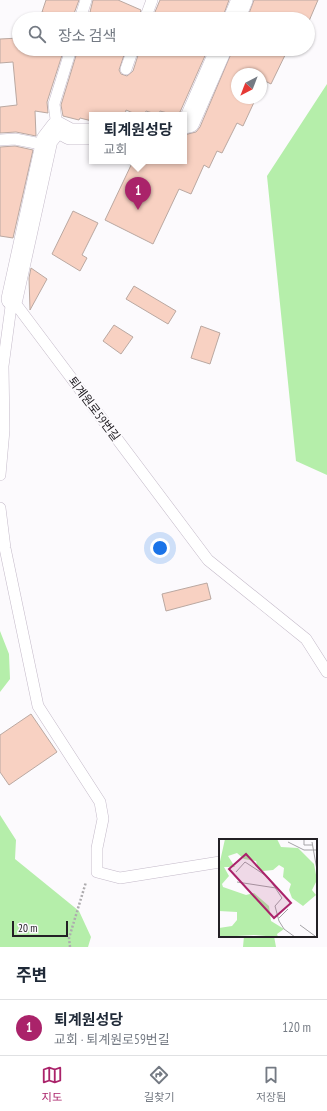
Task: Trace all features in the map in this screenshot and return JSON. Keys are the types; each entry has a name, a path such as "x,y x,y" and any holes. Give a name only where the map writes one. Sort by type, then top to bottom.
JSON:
{"street":[{"path":"237,12 242,0"},
{"path":"187,122 189,122 218,56"},
{"path":"12,299 47,140 57,127 70,134 89,134"}],"lane":[{"path":"82,12 86,0"},
{"path":"148,12 152,0"},
{"path":"57,127 54,104 69,56"},
{"path":"126,69 131,56"},
{"path":"0,140 15,139 46,145"},
{"path":"0,476 4,430 3,366 12,299"},
{"name":"퇴계원로59번길","path":"12,299 208,560 306,639 327,672"},
{"path":"0,508 5,548 38,706 100,802 103,819 97,848 97,872 120,878 219,862"}],"path":[{"path":"70,947 69,938 87,879 97,864"}],"green space":[{"path":"327,84 327,475 296,461 267,176"},
{"path":"0,631 9,654 10,679 0,692"},
{"path":"0,815 16,840 15,859 79,911 91,937 88,947 0,947"},
{"path":"244,937 274,937 276,947 243,947"}],"building":[{"path":"46,0 79,0 75,12 42,12"},
{"path":"93,0 118,0 141,10 140,12 90,12"},
{"path":"160,0 229,0 225,12 155,12"},
{"path":"254,0 318,0 313,12 250,12"},
{"path":"12,38 12,56 62,56 47,102 48,113 35,111 36,136 16,132 0,133 0,107 17,105 13,62 0,63 0,39"},
{"path":"76,56 124,56 119,70 121,74 127,76 133,71 138,56 205,56 180,112 131,112 126,110 126,112 89,112 89,120 80,118 79,120 63,116 61,105"},
{"path":"230,56 285,56 271,84 267,82 267,68 231,68 231,104 253,104 243,126 237,123 222,153 217,151 209,168 204,165 191,194 179,189 153,244 105,220 132,164 187,164 187,134 196,132 200,127"},
{"path":"15,146 33,150 13,238 0,236 0,147"},
{"path":"73,211 98,223 82,255 87,258 80,271 52,254"},
{"path":"31,268 47,279 30,310 29,278"},
{"path":"134,286 176,311 168,324 126,299"},
{"path":"114,325 133,337 121,354 103,341"},
{"path":"201,326 220,333 210,364 191,358"},
{"path":"207,583 211,599 166,611 162,594"},
{"path":"31,714 57,752 9,785 0,772 0,735"}],"place":[{"name":"퇴계원성당","path":"138,210"}]}
